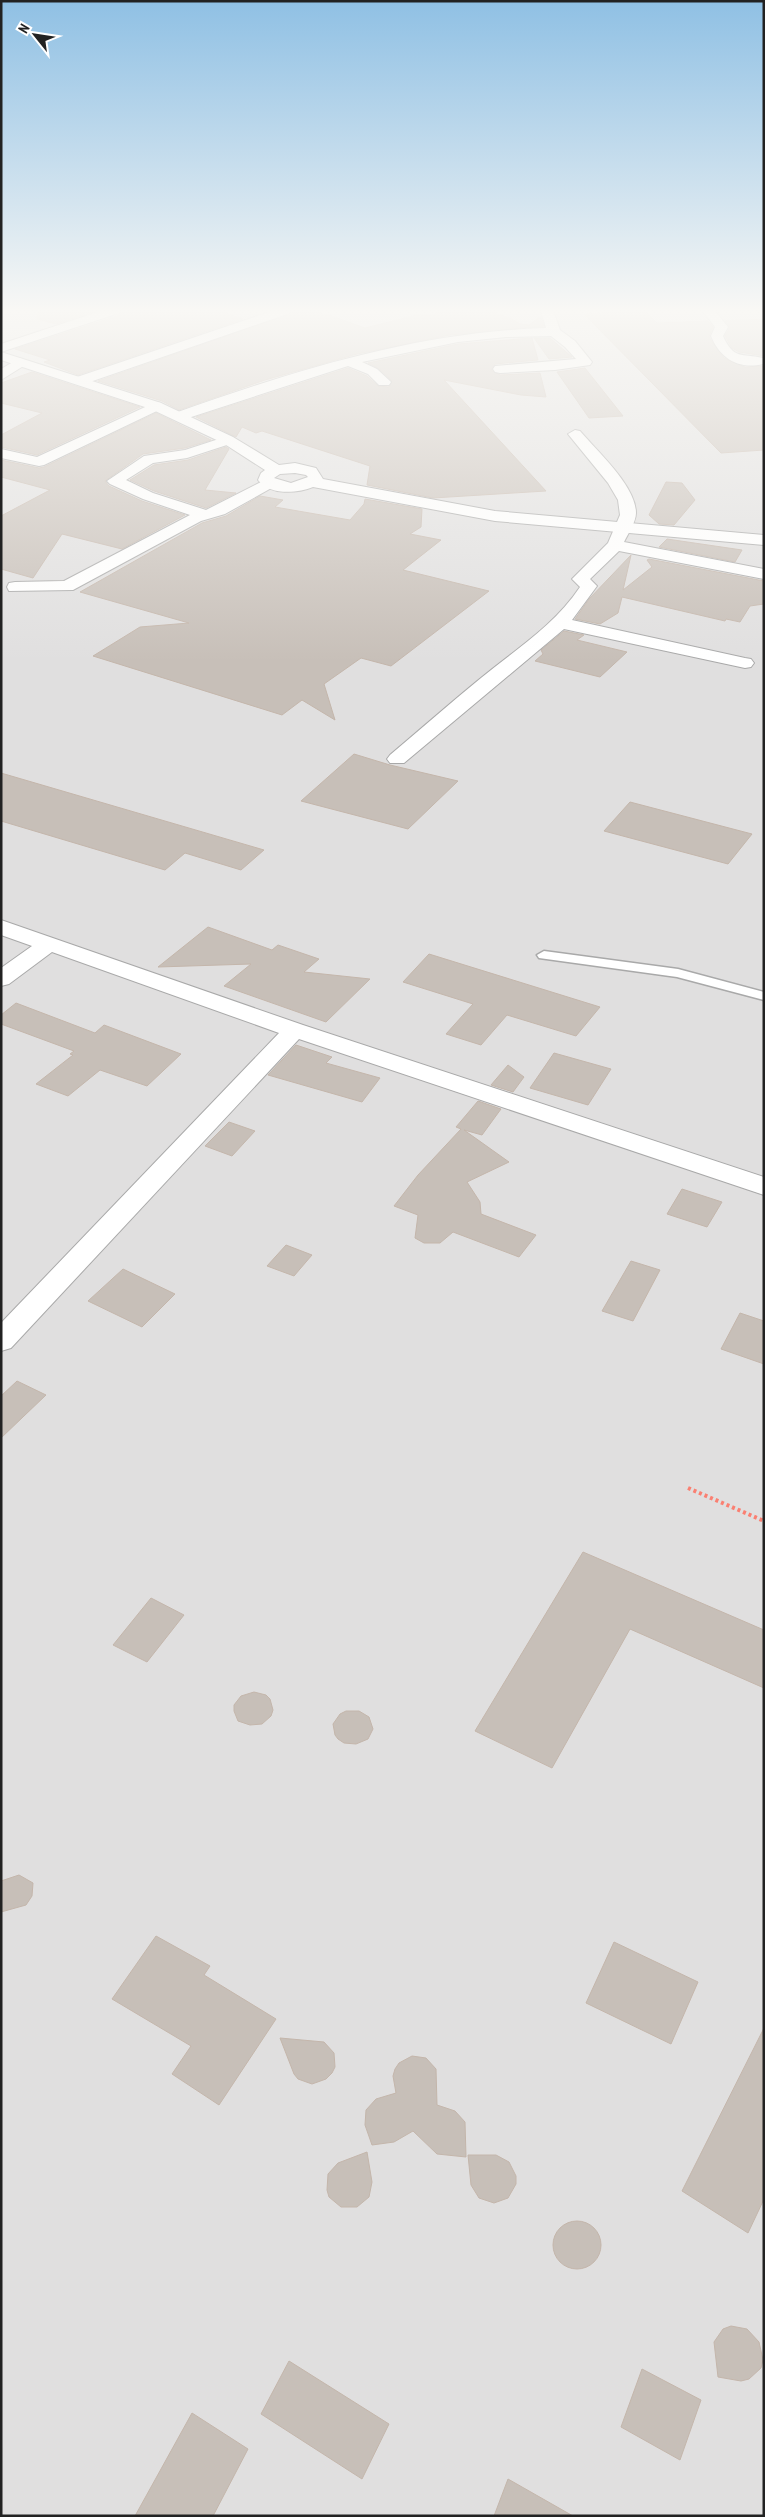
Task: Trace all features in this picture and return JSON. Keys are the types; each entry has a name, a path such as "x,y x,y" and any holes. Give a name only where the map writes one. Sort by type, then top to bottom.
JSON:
{"street":[{"path":"1,453 38,462 111,427"},
{"path":"203,427 228,440 273,476"},
{"path":"397,759 488,682 562,623 578,605 589,586 580,579 615,545 628,515 626,500 615,481 574,434"},
{"path":"207,515 148,496 114,480 149,459 186,454 228,440"},
{"path":"1,598 8,584 67,586 195,518 207,515 273,476 295,468 311,471 316,478 312,482 495,516 764,540"},
{"path":"615,545 764,574"},
{"path":"562,623 744,663"},
{"path":"1,927 295,1030 764,1186"},
{"path":"1,980 49,944"},
{"path":"1,1341 295,1030"}],"lane":[{"path":"544,955 678,973 764,996"}],"path":[{"path":"688,1488 764,1521"}],"shaded area":[{"path":"1,427 764,427 764,2516 1,2516"}],"building":[{"path":"15,427 96,427 37,455 1,447 1,435"},
{"path":"126,427 185,427 211,440 185,448 143,454 105,481 109,486 142,501 185,515 122,549 62,534 33,578 1,569 1,516 50,490 1,477 1,460 39,468"},
{"path":"217,427 242,427 236,437"},
{"path":"243,427 488,427 546,491 433,498 367,485 370,466 262,431 256,433"},
{"path":"696,427 764,427 764,450 721,453"},
{"path":"226,447 229,449 205,490 236,493 206,508 154,491 130,480 154,465 188,460"},
{"path":"666,482 682,483 695,500 674,525 659,524 649,515"},
{"path":"260,496 283,500 275,507 350,520 364,504 365,499 422,509 421,527 410,534 441,540 403,570 489,591 391,666 361,658 324,684 335,720 302,700 282,715 93,656 140,627 189,623 80,592 202,523 226,516"},
{"path":"667,539 742,550 735,562 659,547"},
{"path":"631,555 623,590 652,567 647,560 649,559 764,581 764,604 750,606 740,622 726,619 725,621 622,597 618,613 600,624 575,619 589,599"},
{"path":"564,631 584,635 577,640 627,652 600,677 535,661 543,654 541,650"},
{"path":"354,754 390,765 458,781 408,829 301,801"},
{"path":"1,773 264,850 241,870 185,853 165,870 1,821"},
{"path":"630,802 752,834 728,864 604,831"},
{"path":"208,927 272,950 278,945 319,959 304,972 370,979 326,1022 224,986 251,964 158,967"},
{"path":"429,954 600,1007 576,1036 507,1015 481,1045 446,1034 473,1004 403,982"},
{"path":"16,1003 95,1033 104,1025 181,1054 147,1086 100,1070 68,1096 36,1084 73,1055 70,1054 74,1051 1,1024 1,1015"},
{"path":"296,1045 332,1057 326,1063 380,1078 362,1102 268,1075"},
{"path":"554,1053 611,1069 588,1105 530,1088"},
{"path":"508,1065 524,1077 513,1092 491,1085"},
{"path":"478,1101 501,1109 482,1135 464,1130 509,1162 467,1182 480,1202 481,1214 536,1235 519,1257 453,1232 440,1243 424,1243 415,1238 418,1215 394,1206 418,1175 461,1129 456,1127"},
{"path":"229,1122 255,1131 232,1156 205,1146"},
{"path":"682,1189 722,1202 707,1227 667,1214"},
{"path":"286,1245 312,1255 294,1276 267,1266"},
{"path":"631,1261 660,1270 633,1321 602,1311"},
{"path":"123,1269 175,1294 142,1327 88,1301"},
{"path":"740,1313 764,1321 764,1364 721,1349"},
{"path":"17,1381 46,1395 1,1438 1,1396"},
{"path":"583,1552 764,1630 764,1688 630,1629 552,1768 475,1731"},
{"path":"151,1598 184,1615 147,1662 113,1645"},
{"path":"254,1692 266,1695 270,1699 273,1710 271,1716 262,1724 250,1725 238,1721 234,1705 241,1696"},
{"path":"346,1711 359,1711 369,1717 373,1729 368,1739 356,1744 344,1743 338,1739 335,1735 333,1724 340,1714"},
{"path":"19,1875 33,1883 32,1896 26,1905 1,1912 1,1881"},
{"path":"156,1936 210,1966 204,1975 276,2019 219,2105 172,2074 191,2046 112,1999"},
{"path":"614,1942 698,1982 671,2044 586,2003"},
{"path":"764,2028 764,2199 748,2233 682,2191"},
{"path":"280,2038 324,2042 334,2053 335,2067 332,2073 326,2079 312,2084 298,2079 294,2074"},
{"path":"412,2056 426,2058 436,2069 437,2105 455,2111 465,2122 466,2157 437,2154 413,2131 394,2142 372,2145 365,2125 366,2110 376,2099 396,2093 393,2076 395,2069 399,2063"},
{"path":"367,2152 372,2182 369,2197 357,2207 341,2207 329,2197 327,2190 328,2174 338,2163"},
{"path":"468,2155 496,2155 509,2162 516,2176 516,2184 508,2198 494,2203 479,2198 471,2185"},
{"path":"572,2221 582,2221 591,2225 597,2231 600,2236 600,2254 591,2265 582,2269 572,2269 563,2265 557,2259 553,2250 553,2240 557,2231 563,2225"},
{"path":"731,2326 747,2329 759,2342 763,2360 761,2368 749,2379 741,2381 718,2377 714,2342 723,2329"},
{"path":"289,2361 389,2424 362,2479 261,2414"},
{"path":"642,2369 701,2400 680,2460 621,2427"},
{"path":"192,2413 248,2449 213,2516 135,2516"},
{"path":"508,2479 573,2516 494,2516"}]}
